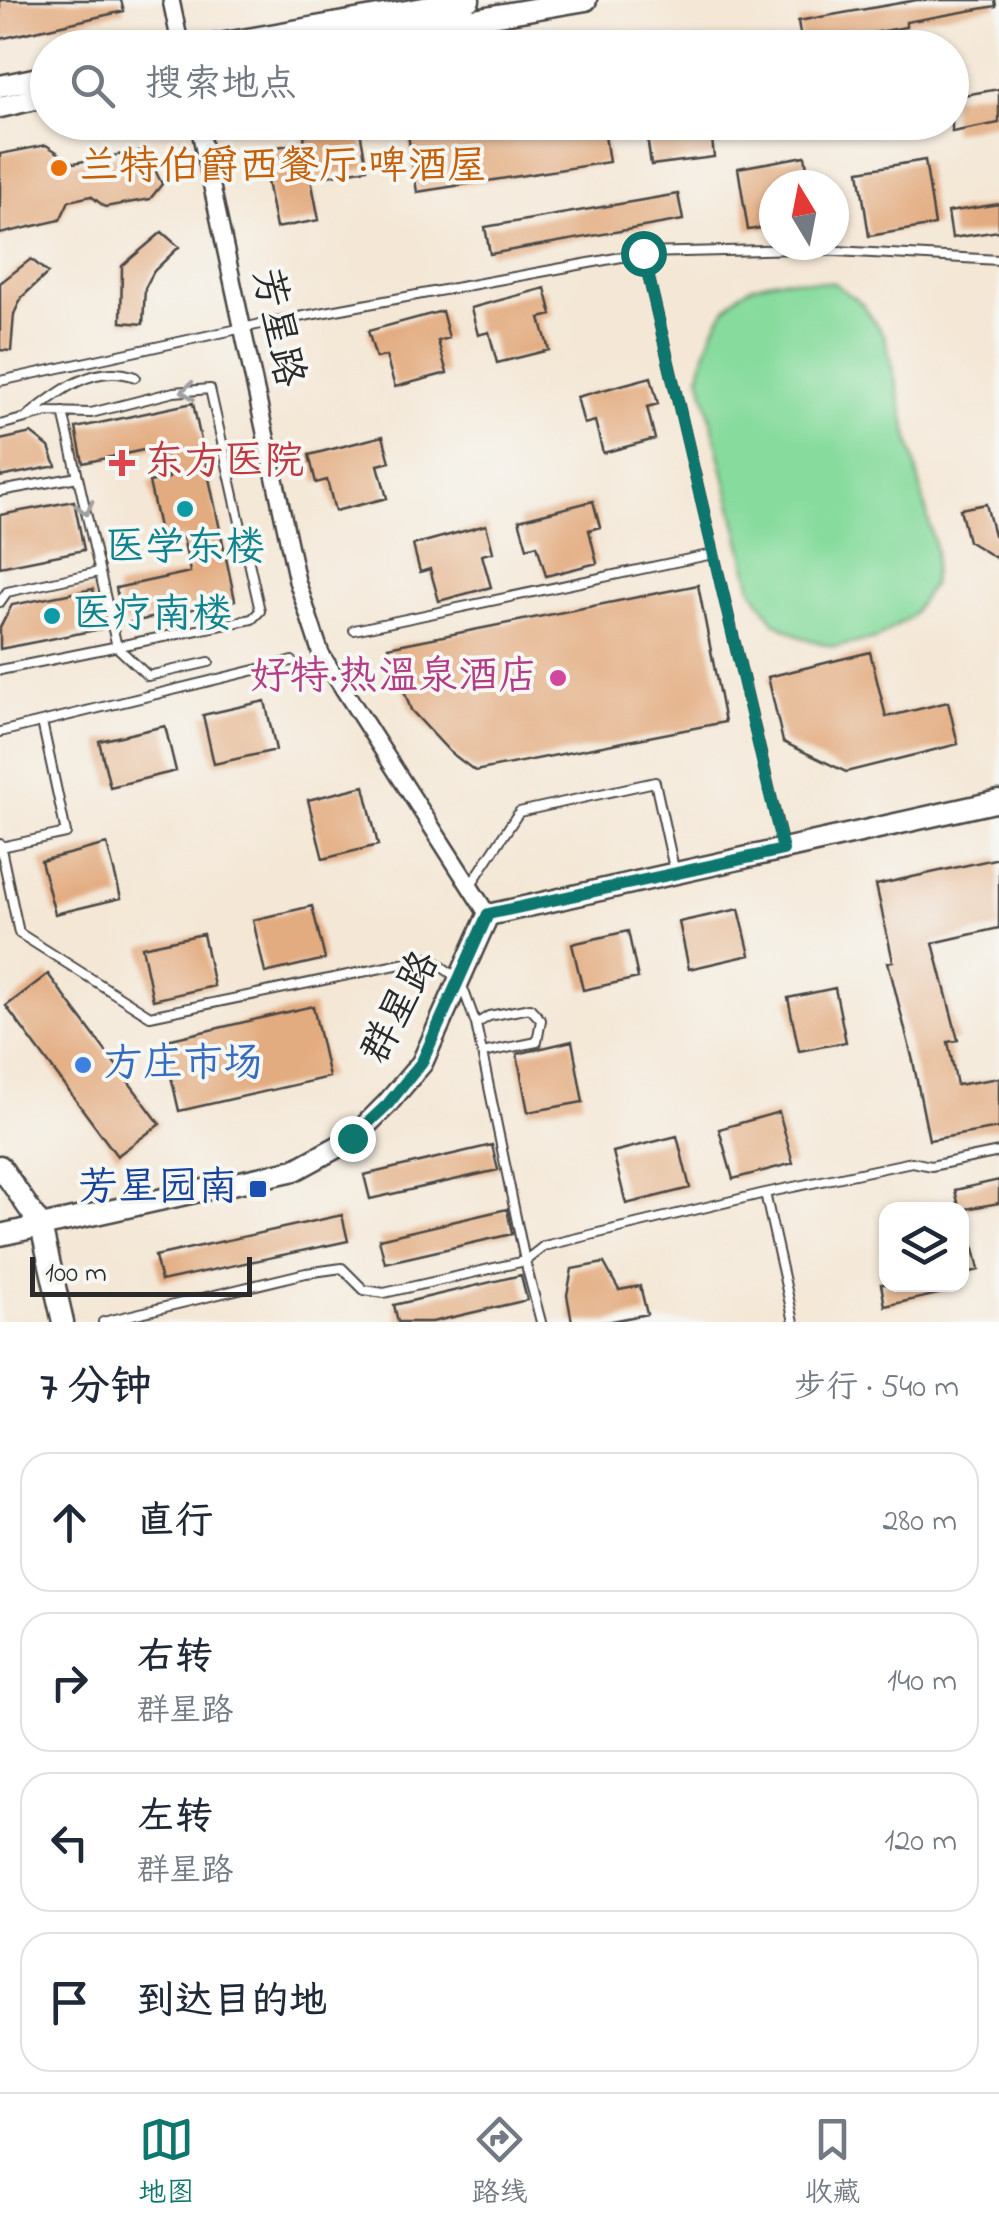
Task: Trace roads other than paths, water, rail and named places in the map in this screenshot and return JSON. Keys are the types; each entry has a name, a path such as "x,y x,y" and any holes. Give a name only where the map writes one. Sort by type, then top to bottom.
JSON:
{"street":[{"path":"170,0 178,30"},
{"path":"299,30 470,0"},
{"path":"410,30 586,0"},
{"path":"0,86 30,80"},
{"path":"0,107 30,100"},
{"name":"芳星路","path":"202,140 297,581 321,654 488,914"},
{"path":"488,914 999,800"},
{"name":"群星路","path":"0,1235 295,1170 352,1138 388,1104 422,1062 488,914"},
{"path":"0,1166 41,1226 64,1322"}],"lane":[{"path":"0,381 243,328 643,253 800,249 999,260"},
{"path":"643,253 783,850"},
{"path":"25,418 55,393 85,378 120,371 135,377"},
{"path":"0,425 63,412 90,412 174,392 210,389 260,611 252,618 0,670"},
{"path":"63,412 117,647 148,676 209,662"},
{"path":"0,492 78,477"},
{"path":"354,630 714,554"},
{"path":"0,602 7,592 100,572"},
{"path":"0,732 292,661"},
{"path":"42,722 66,832 0,845 19,933 150,1016 430,958 460,980 476,1024 541,1322"},
{"path":"470,886 520,812 655,782 675,874"},
{"path":"476,1024 489,1016 530,1008 541,1020 537,1042 482,1052"},
{"path":"104,1322 306,1272 342,1268 364,1290 384,1293 525,1261 544,1246 765,1193 912,1162 931,1166 999,1152"},
{"path":"765,1193 794,1322"}],"place":[{"name":"兰特伯爵西餐厅·啤酒屋","path":"59,168"},
{"name":"东方医院","path":"122,463"},
{"name":"医学东楼","path":"185,509"},
{"name":"医疗南楼","path":"52,616"},
{"name":"好特·热温泉酒店","path":"558,678"},
{"name":"方庄市场","path":"83,1065"},
{"name":"芳星园南","path":"258,1189"}]}
